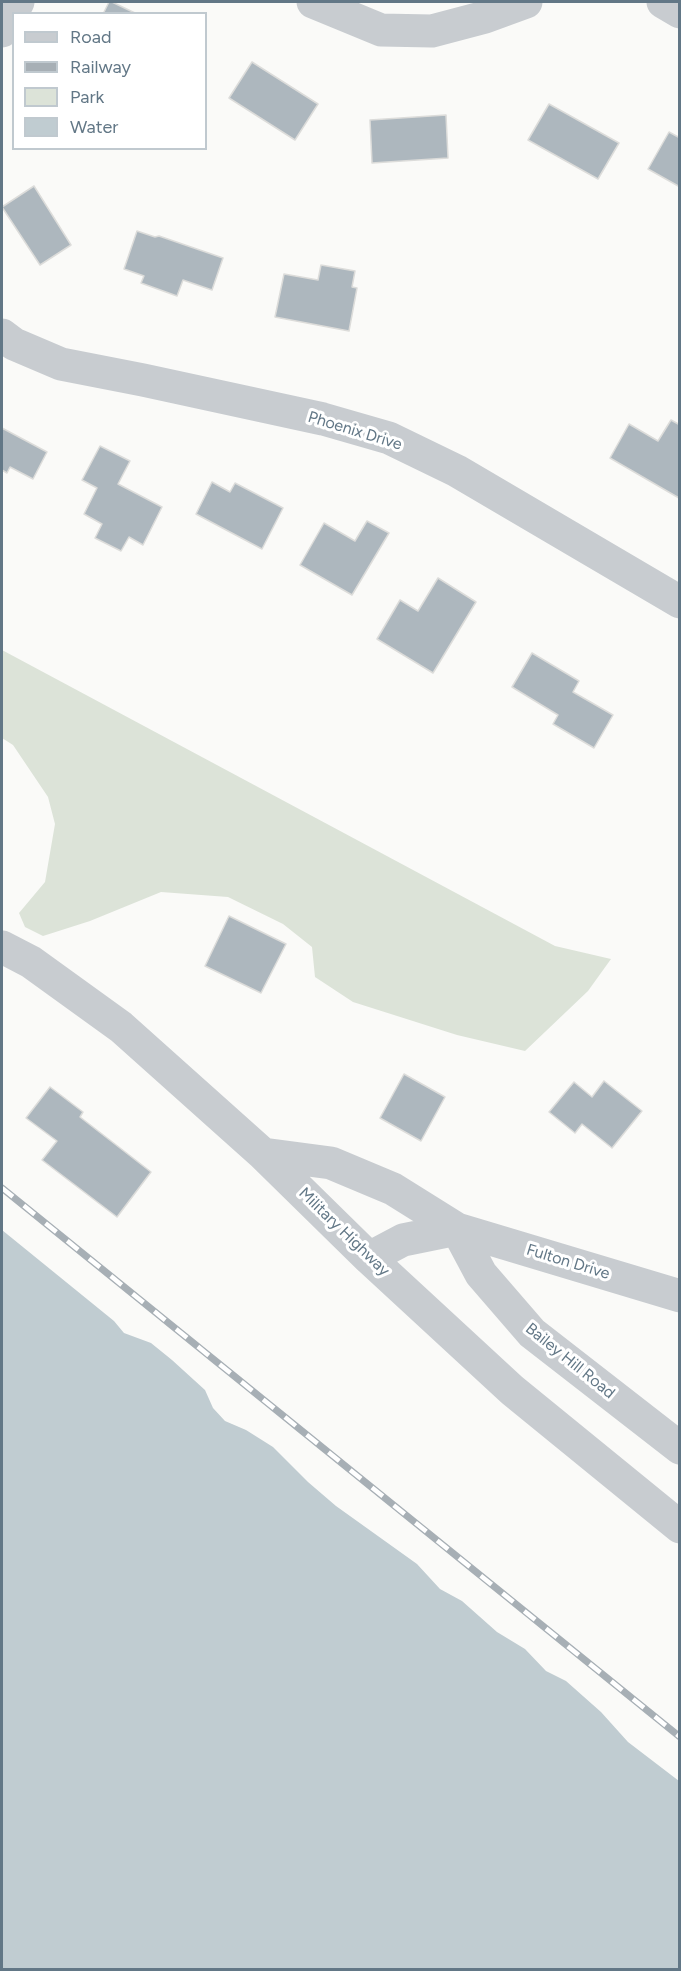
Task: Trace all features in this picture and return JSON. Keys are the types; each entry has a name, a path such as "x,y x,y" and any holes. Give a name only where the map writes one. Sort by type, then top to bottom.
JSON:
{"street":[{"path":"313,2 381,30 432,31 485,17 526,2"},
{"path":"663,2 680,12"},
{"path":"2,31 12,13"},
{"name":"Phoenix Drive","path":"2,335 14,344 61,364 323,419 389,438 457,471 680,602"},
{"name":"Military Highway","path":"2,947 31,962 121,1027 263,1154 369,1258 512,1390 680,1527"},
{"name":"Fulton Drive","path":"263,1154 331,1163 393,1189 457,1229 680,1296"},
{"name":"Fulton Drive","path":"369,1258 403,1240 457,1229"},
{"name":"Bailey Hill Road","path":"457,1229 481,1274 532,1333 680,1448"}],"green space":[{"path":"2,650 555,946 611,959 588,991 525,1051 457,1035 353,1002 315,977 312,947 283,924 228,897 161,892 90,921 43,936 25,927 19,913 45,882 55,824 48,797 13,745 2,738"}],"water":[{"path":"2,1230 114,1321 124,1333 151,1343 172,1360 205,1390 213,1408 225,1421 246,1430 273,1447 336,1506 417,1564 440,1589 462,1601 497,1632 525,1649 546,1671 566,1681 601,1712 628,1742 679,1781 679,1969 2,1969"}],"building":[{"path":"109,2 112,2 133,12 104,12"},
{"path":"252,62 318,104 295,140 229,98"},
{"path":"549,104 619,143 598,179 528,140"},
{"path":"446,115 448,158 372,163 370,120"},
{"path":"669,132 680,138 680,187 648,169"},
{"path":"34,186 71,245 40,265 2,207"},
{"path":"137,231 155,237 159,236 223,258 212,290 183,280 177,296 141,283 144,276 124,269"},
{"path":"321,265 355,271 352,287 357,288 349,331 275,317 284,274 318,280"},
{"path":"671,420 680,425 679,498 610,458 629,424 658,441"},
{"path":"2,428 47,452 33,479 10,467 7,473 2,470"},
{"path":"100,446 130,461 118,484 162,507 143,545 129,537 121,551 95,538 102,524 84,514 97,488 82,480"},
{"path":"212,482 230,492 235,483 283,508 262,549 196,514"},
{"path":"367,521 389,533 352,595 300,565 324,523 355,541"},
{"path":"438,578 476,602 433,673 377,639 400,600 418,611"},
{"path":"532,653 579,681 573,692 613,715 594,748 553,724 558,715 512,687"},
{"path":"229,916 286,944 261,993 205,966"},
{"path":"404,1074 445,1097 421,1141 380,1118"},
{"path":"604,1081 642,1111 612,1148 582,1124 575,1133 549,1112 574,1082 592,1097"},
{"path":"50,1087 83,1112 80,1117 151,1172 117,1217 42,1160 57,1141 26,1118"}],"railway":[{"path":"2,1188 680,1737"}]}
